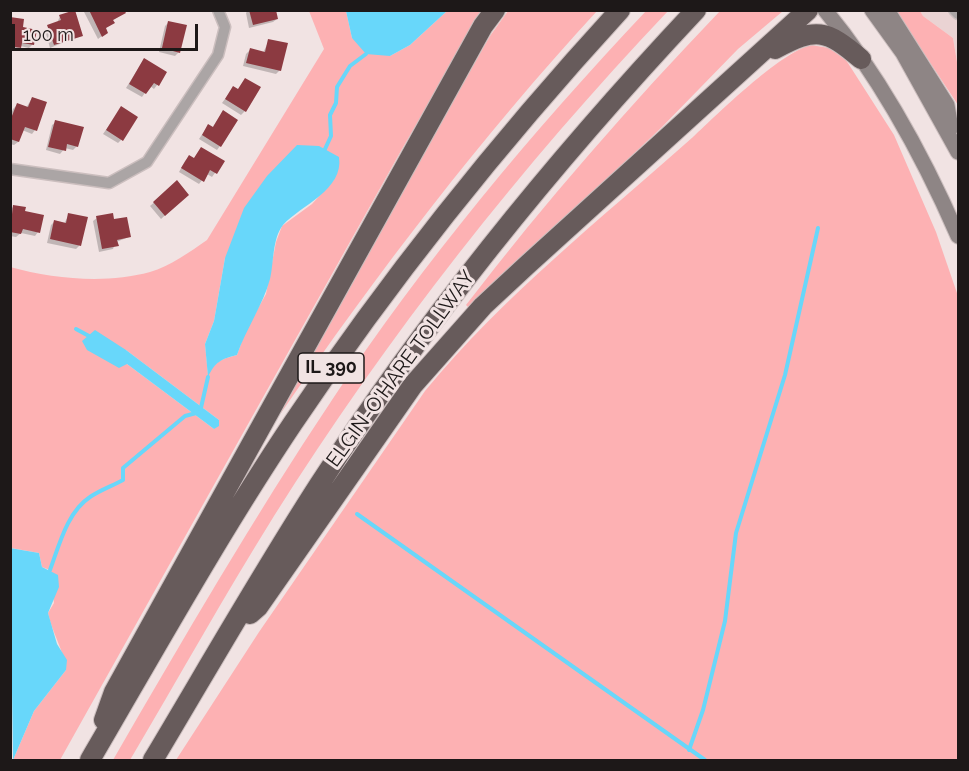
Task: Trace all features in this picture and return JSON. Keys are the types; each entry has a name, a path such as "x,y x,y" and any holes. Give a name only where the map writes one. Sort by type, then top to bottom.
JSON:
{"highway":[{"path":"91,759 114,692 408,159 483,26 495,10"},
{"name":"IL 390","path":"91,759 239,508 348,344 427,236 498,148 620,10"},
{"name":"ELGIN-O'HARE TOLLWAY","path":"153,760 320,483 446,302 590,126 696,10"},
{"path":"225,639 258,607 413,385 443,349 483,306 808,10"},
{"path":"754,60 812,33 828,34 861,60"}],"main road":[{"path":"825,10 861,60 912,144 958,236"},
{"path":"872,10 903,53 956,146"},
{"path":"887,10 947,105 956,146"}],"street":[{"path":"10,169 109,183 147,162 218,56 225,27 218,10"},
{"path":"954,10 958,14"}],"shaded area":[{"path":"309,11 346,11 352,38 390,56 410,45 447,11 482,11 402,149 60,760 13,760 34,711 66,670 48,613 54,603 50,570 42,567 39,553 11,548 10,267 62,277 116,278 150,272 180,258 200,245 207,240 324,49","holes":["334,180 312,204 282,226 276,242 266,294 246,330 237,355 220,361 208,375 205,344 214,321 225,258","126,350 219,420 214,429 127,364"]},
{"path":"508,11 597,11 512,107 432,206 355,308 281,413 277,410 490,36"},
{"path":"646,11 668,11 560,130 509,191 410,318 363,383 274,516 130,760 113,760 247,533 367,348 481,199 562,103"},
{"path":"720,11 783,11 738,49 662,127 470,309 466,305 557,191 653,82"},
{"path":"896,11 920,11 923,16 953,38 958,68 958,105"},
{"path":"920,11 958,11 958,68 953,38 923,16"},
{"path":"811,45 829,48 846,60 894,135 936,232 958,296 958,760 176,760 259,632 425,391 455,356 554,259 749,85 782,60"}],"water":[{"path":"346,10 447,11 410,45 390,56 366,54 352,38"},
{"path":"297,145 319,146 339,157 339,169 328,188 283,225 279,231 267,289 237,355 219,362 208,377 205,344 214,321 225,258 244,208 267,176"},
{"path":"95,330 126,350 219,420 219,426 214,429 127,364 119,368 87,350 82,341"},
{"path":"10,548 39,553 42,567 58,575 59,587 48,613 57,644 67,660 66,670 34,711 13,760"}],"building":[{"path":"75,10 83,36 54,45 47,25 61,20 59,15"},
{"path":"89,10 124,10 126,13 113,20 115,23 106,28 108,33 102,37"},
{"path":"249,10 276,10 278,19 253,25"},
{"path":"10,17 24,19 23,27 37,30 34,45 22,43 21,48 10,46"},
{"path":"168,21 187,25 180,53 162,48"},
{"path":"268,39 288,43 281,71 246,63 250,48 265,52"},
{"path":"144,58 167,72 159,86 154,83 146,94 129,84"},
{"path":"245,78 261,87 246,112 225,99 233,86 238,89"},
{"path":"32,97 47,102 37,131 25,127 19,142 10,139 10,121 17,103 28,107"},
{"path":"121,106 138,117 123,141 106,130"},
{"path":"223,110 238,120 221,147 202,135 208,124 213,127"},
{"path":"55,120 84,127 78,147 67,144 66,151 48,147"},
{"path":"201,147 225,161 217,174 210,170 204,182 181,168 189,155 194,158"},
{"path":"177,180 189,195 165,216 153,202"},
{"path":"13,205 26,207 25,211 44,215 40,233 23,229 21,234 10,232"},
{"path":"68,213 88,217 81,246 50,239 54,220 66,223"},
{"path":"113,213 114,219 127,217 131,237 117,240 119,246 102,249 96,216"}],"waterway":[{"path":"325,149 331,136 330,115 336,103 337,87 350,66 366,54"},
{"path":"689,750 703,710 725,621 736,533 785,375 818,228"},
{"path":"76,329 89,336"},
{"path":"50,570 75,511 90,497 123,480 123,468 185,416 200,412 208,377"},
{"path":"357,514 705,760"}]}
